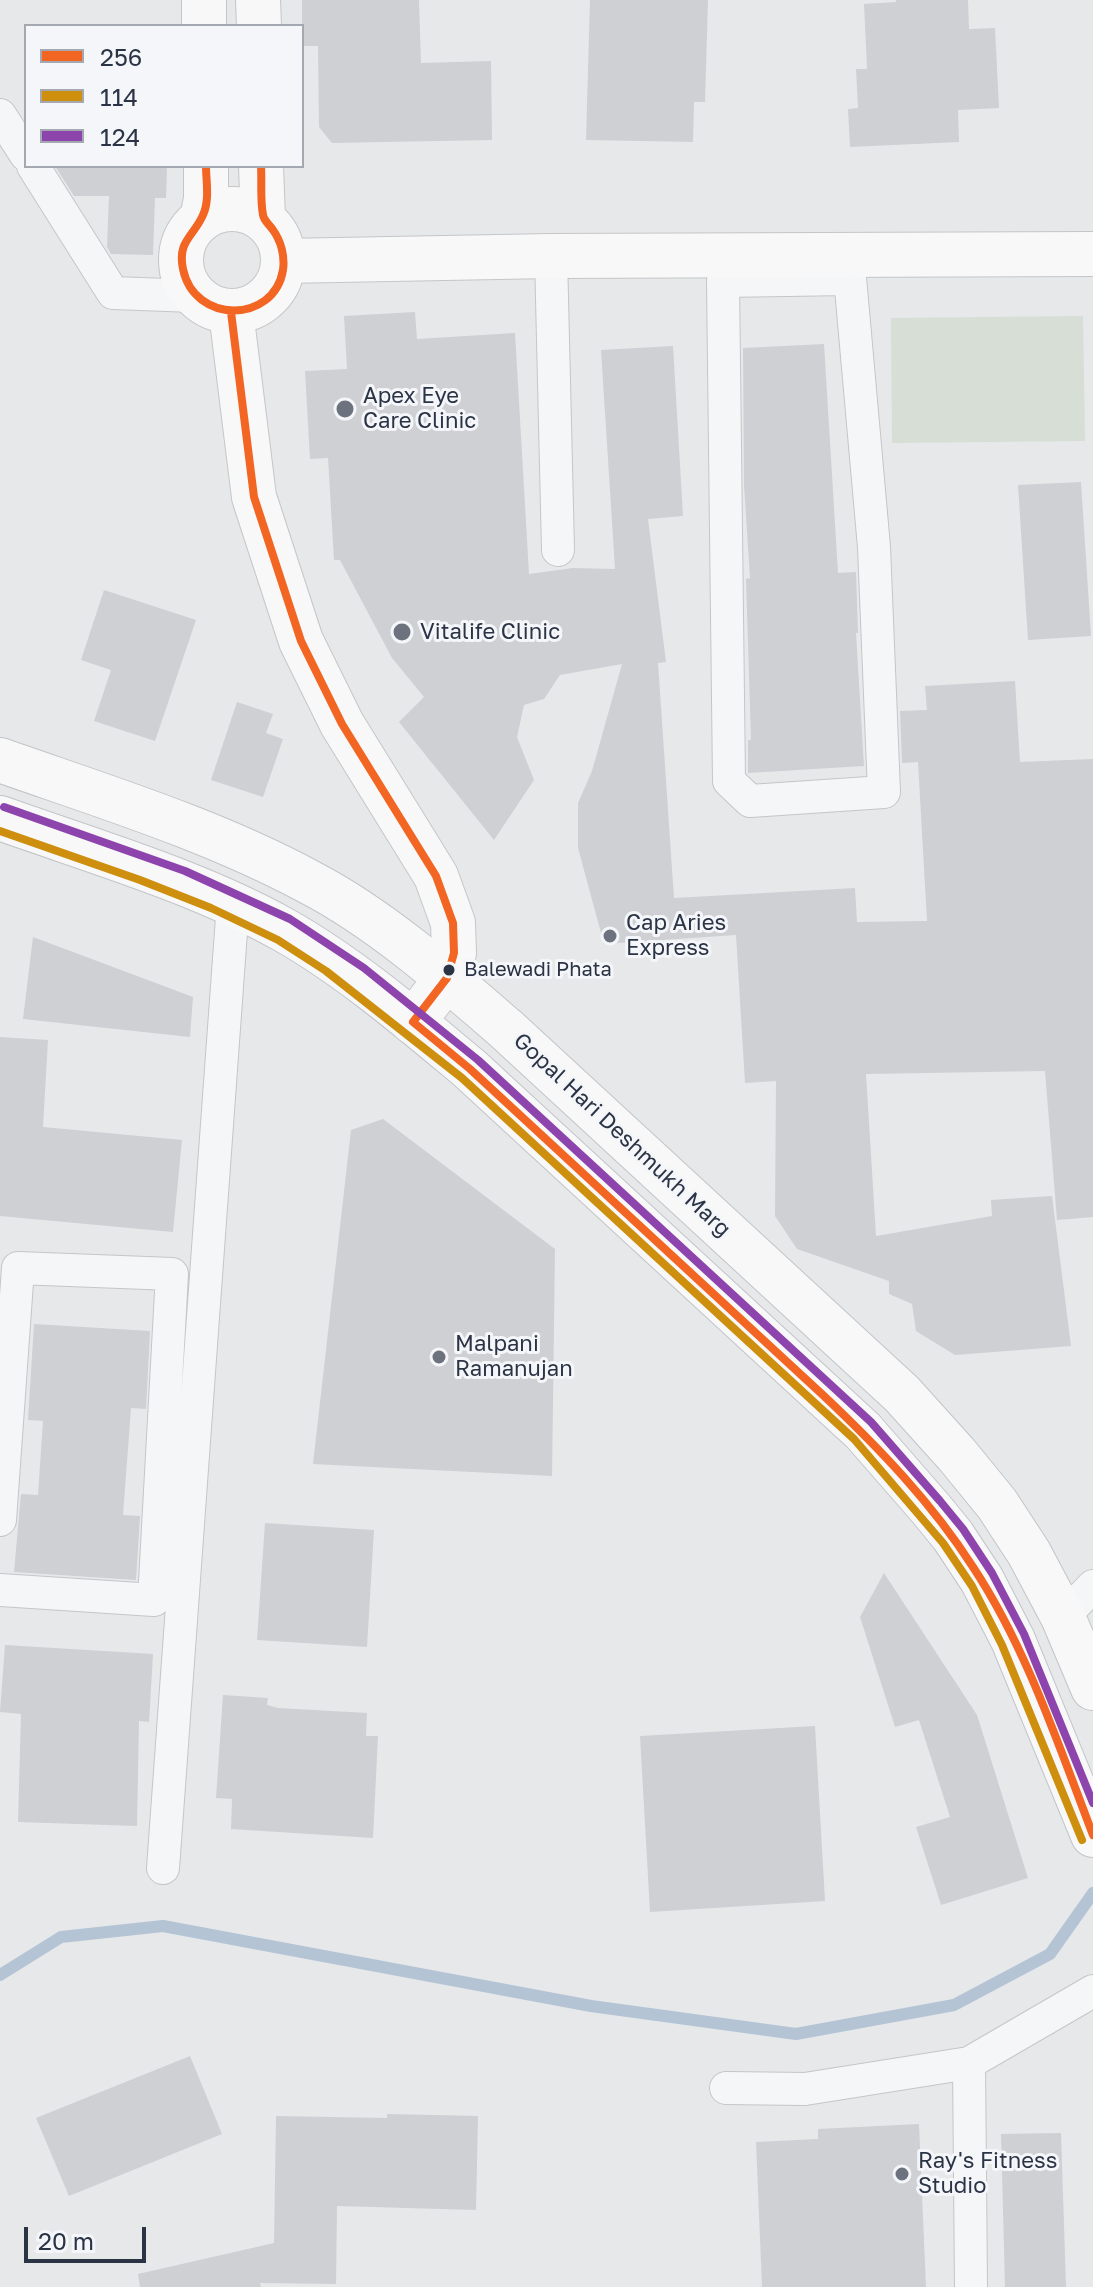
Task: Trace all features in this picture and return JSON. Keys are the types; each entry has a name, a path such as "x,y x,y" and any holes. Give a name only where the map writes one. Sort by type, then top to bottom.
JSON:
{"main road":[{"path":"204,0 204,24"},
{"path":"258,0 259,24"},
{"path":"202,219 206,199 206,168"},
{"path":"261,168 263,219"},
{"path":"212,304 250,309 269,297 280,282 284,261 281,242 270,225 254,213 234,209 214,212 202,219 185,239 180,258 184,278 212,304 254,497 301,641 342,724 436,876 453,923 454,953 447,978 413,1022"},
{"path":"284,261 551,256 849,267 1093,254"},
{"name":"Gopal Hari Deshmukh Marg","path":"0,760 247,851 332,896 447,978 518,1039 902,1394 997,1504 1029,1553 1063,1617 1093,1688"},
{"path":"0,818 233,904 286,931 313,949 413,1022 470,1069 863,1431 953,1536 982,1580 1013,1640 1093,1835"},
{"path":"313,949 332,896"}],"street":[{"path":"0,115 24,152"},
{"path":"34,168 113,293 212,304"},
{"path":"551,256 558,550"},
{"path":"849,267 874,547 884,792 750,801 729,781 723,281 849,267"},
{"path":"0,1590 154,1600 180,1411 233,904"},
{"path":"0,1520 18,1268 172,1274 180,1411 163,1868"},
{"path":"1063,1617 1093,1586"},
{"path":"726,2088 805,2089 969,2063 1093,1991"},
{"path":"969,2063 971,2287"}],"shaded area":[{"path":"1083,316 1085,441 892,443 891,318"}],"building":[{"path":"302,0 419,0 421,63 491,61 492,140 332,143 319,127 318,46 304,46"},
{"path":"590,0 708,0 705,102 694,102 693,142 586,140"},
{"path":"896,0 968,0 969,29 995,28 999,108 958,110 959,142 850,147 848,109 858,108 856,69 867,69 864,4"},
{"path":"56,168 167,168 166,198 155,198 153,255 111,254 107,247 109,196 74,196"},
{"path":"415,312 417,339 515,333 529,574 573,568 615,569 601,350 673,346 683,516 648,519 666,662 658,663 674,898 855,888 857,922 927,921 918,762 902,763 900,711 927,710 925,686 1015,681 1020,762 1093,759 1093,1217 1057,1220 1045,1071 866,1074 876,1236 992,1216 991,1200 1052,1196 1071,1346 955,1355 916,1331 912,1304 889,1294 889,1281 797,1249 775,1216 776,1081 745,1083 736,935 604,944 578,848 578,803 592,771 622,664 560,675 544,699 524,705 517,737 534,780 494,840 399,722 424,697 392,658 340,560 334,560 328,458 310,459 305,371 347,369 344,316"},
{"path":"824,344 838,573 856,572 856,633 864,766 748,773 748,740 751,740 746,579 750,578 744,485 743,348"},
{"path":"1081,482 1091,636 1028,640 1018,485"},
{"path":"104,590 196,620 155,741 94,721 111,670 81,660"},
{"path":"237,702 273,714 266,733 283,739 263,797 211,780"},
{"path":"33,937 193,997 190,1037 23,1019"},
{"path":"0,1037 48,1040 43,1127 182,1140 173,1232 0,1216"},
{"name":"Malpani Ramanujan","path":"383,1119 555,1249 552,1476 313,1464 351,1130"},
{"path":"34,1324 150,1331 146,1409 131,1408 123,1515 140,1516 136,1580 14,1572 21,1494 38,1495 43,1421 28,1420"},
{"path":"265,1523 374,1530 367,1647 257,1640"},
{"path":"884,1573 977,1715 1028,1878 941,1905 916,1827 950,1817 919,1720 895,1727 860,1617"},
{"path":"5,1645 153,1654 149,1722 139,1721 137,1826 18,1822 21,1714 0,1712"},
{"path":"223,1695 268,1698 267,1705 278,1708 367,1713 366,1736 378,1736 373,1838 231,1829 232,1799 216,1798"},
{"path":"815,1726 825,1901 650,1912 640,1736"},
{"path":"190,2056 222,2134 69,2196 36,2118"},
{"path":"387,2114 478,2116 476,2210 337,2206 336,2284 140,2287 138,2274 274,2243 276,2116 387,2118"},
{"path":"919,2124 926,2287 762,2287 756,2142 818,2139 818,2129"},
{"path":"1061,2133 1066,2287 1005,2287 1001,2134"}],"waterway":[{"path":"0,1975 61,1937 163,1926 591,2006 796,2034 954,2005 1050,1954 1093,1893"}],"transit line":[{"name":"256","path":"206,168 205,209 184,245 183,269 190,287 202,300 217,308 234,310 250,308 265,300 277,288 283,270 280,244 263,215 261,168"},
{"name":"256","path":"231,312 254,497 301,641 342,724 436,876 453,923 454,953 447,978 413,1022 470,1069 824,1396 885,1456 922,1498 973,1567 1010,1631 1040,1698 1093,1835"},
{"name":"124","path":"4,807 185,871 290,919 364,968 478,1060 871,1422 940,1501 992,1573 1024,1634 1093,1803"},
{"name":"114","path":"0,831 211,908 278,940 326,971 462,1078 854,1439 943,1543 972,1586 1002,1645 1082,1840"}],"place":[{"name":"Apex Eye Care Clinic","path":"345,409"},
{"name":"Vitalife Clinic","path":"402,632"},
{"name":"Cap Aries Express","path":"610,936"},
{"name":"Balewadi Phata","path":"449,970"},
{"name":"Malpani Ramanujan","path":"439,1357"},
{"name":"Ray's Fitness Studio","path":"902,2174"}]}
